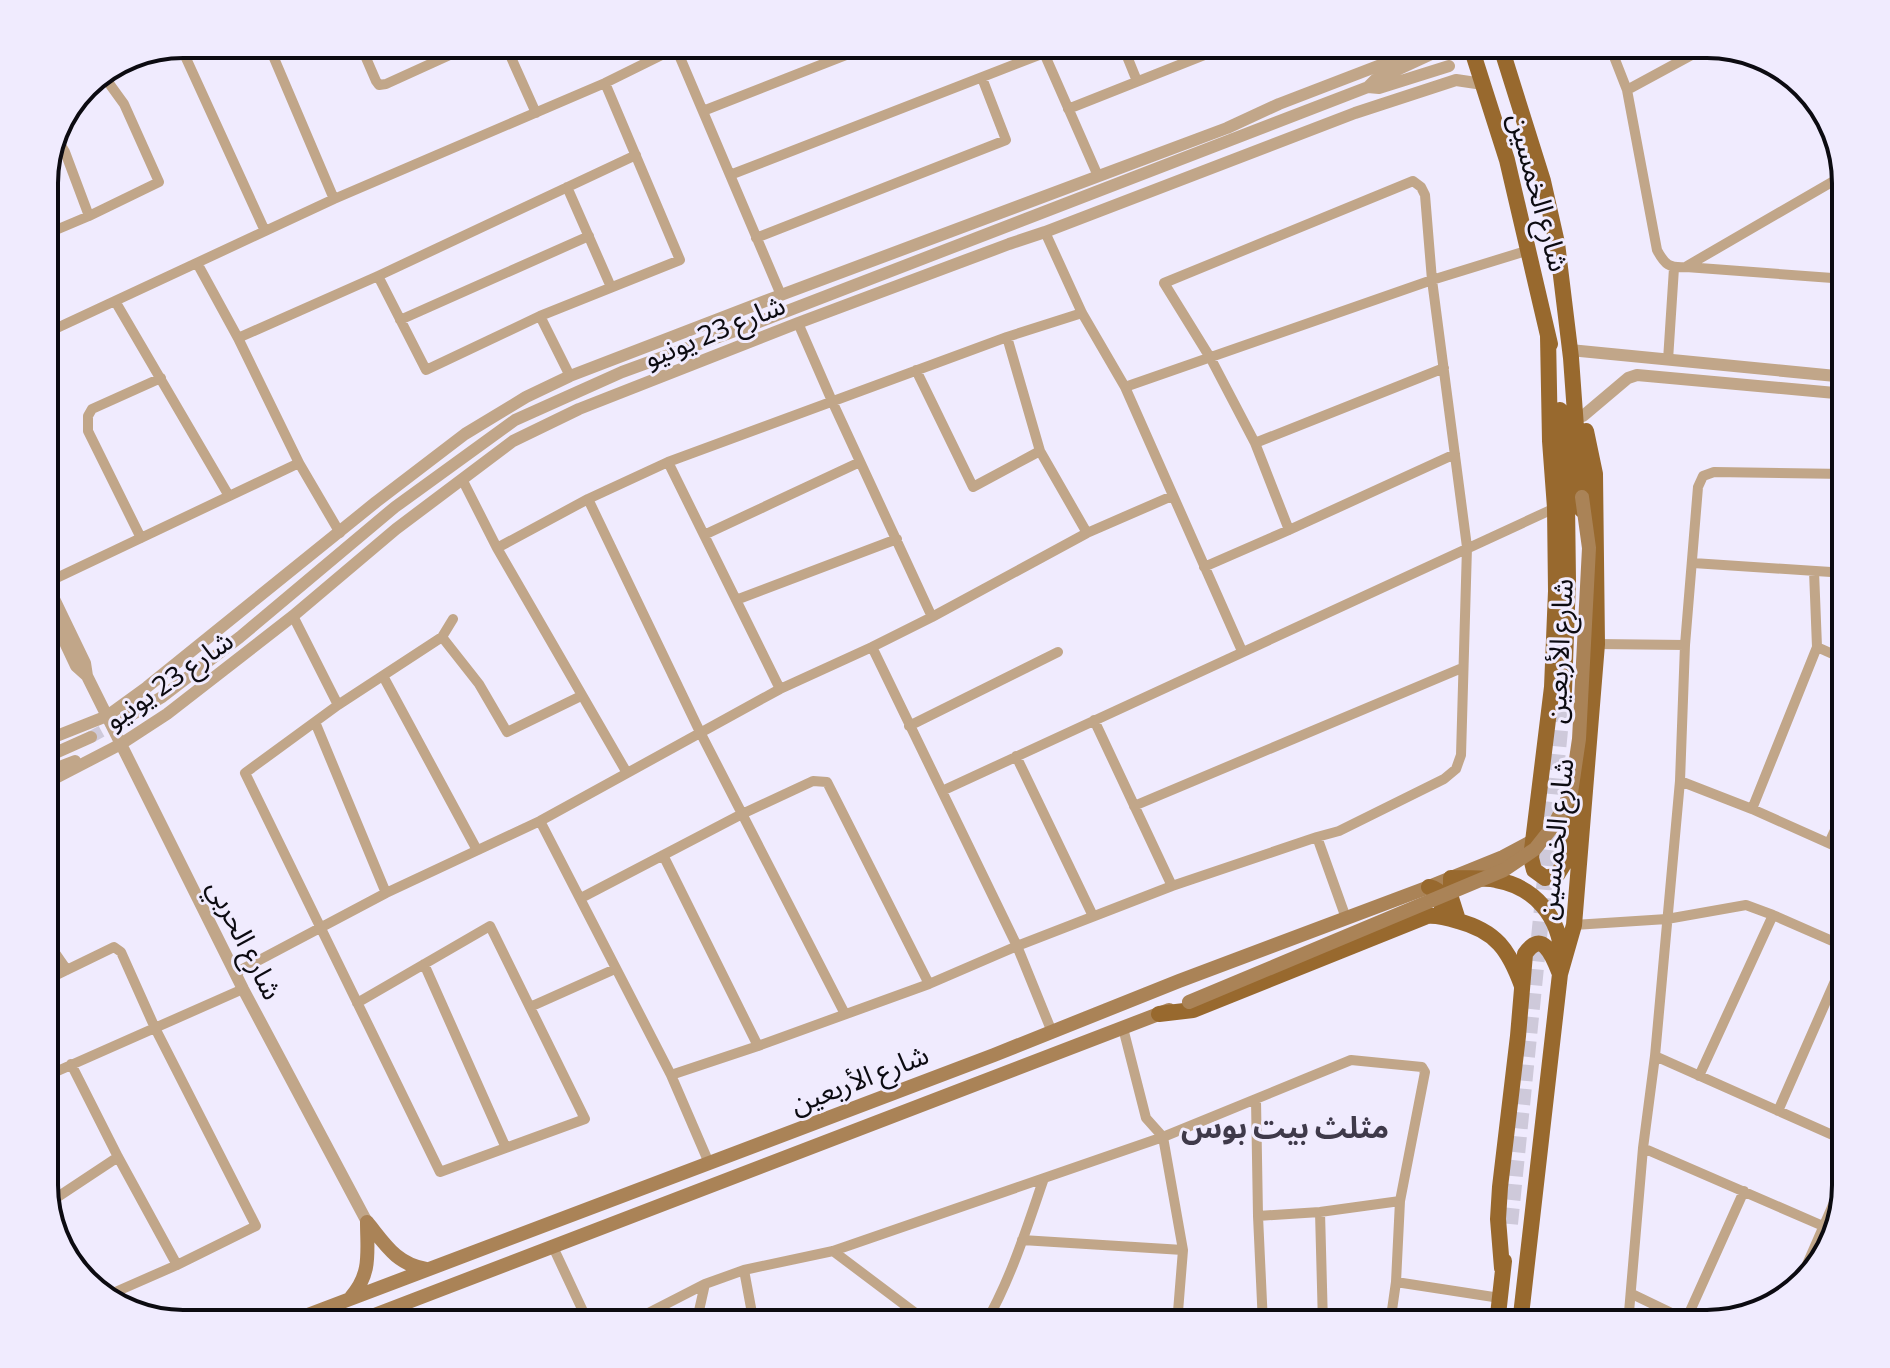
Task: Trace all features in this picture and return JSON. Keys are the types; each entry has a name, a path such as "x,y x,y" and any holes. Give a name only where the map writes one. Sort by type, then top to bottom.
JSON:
{"main road":[{"name":"شارع الخمسين","path":"1475,58 1507,160 1548,336 1559,400 1567,503 1564,691"},
{"name":"شارع الخمسين","path":"1504,58 1543,181 1557,243 1582,497 1583,572 1576,696 1565,862 1557,875 1545,878 1534,870 1531,858 1536,824"},
{"path":"1536,824 1552,687 1556,591 1548,336"},
{"name":"شارع الخمسين","path":"1522,1310 1561,968 1574,925 1597,644 1595,474 1570,354"},
{"name":"شارع الأربعين","path":"388,1310 1189,1002 1504,870 1535,849 1554,825 1571,793 1579,739 1589,548 1582,497"},
{"name":"شارع الأربعين","path":"320,1310 1429,887 1503,857 1533,841 1536,824"},
{"path":"1458,920 1451,898 1451,878 1497,880 1525,890 1544,905 1556,925 1561,942 1561,968"},
{"path":"1429,887 1438,891 1443,899 1442,908 1436,915"},
{"path":"1159,1014 1193,1010 1416,918 1436,915 1458,920 1492,935 1515,966 1522,986"},
{"path":"1502,1268 1498,1219 1500,1187 1525,954 1535,944 1542,945 1549,949 1561,968"},
{"path":"367,1222 399,1260 426,1269"},
{"path":"350,1298 364,1279 368,1267 367,1222"},
{"path":"1499,1310 1510,1224"}],"street":[{"path":"186,58 265,231"},
{"path":"274,58 334,199"},
{"path":"366,58 379,85 443,58"},
{"path":"511,58 536,113"},
{"path":"58,327 334,199 605,83 656,58"},
{"path":"684,58 703,111 781,295"},
{"path":"703,111 838,58"},
{"path":"730,175 982,78 1023,58"},
{"path":"1046,58 1098,176"},
{"path":"1128,58 1137,81"},
{"path":"1068,109 1187,58"},
{"name":"شارع 23 يونيو","path":"58,736 107,716 390,491 465,434 526,397 570,376 1227,128 1279,104 1398,58"},
{"path":"126,718 162,697 240,637 395,507 515,420 622,372 1368,87 1375,80 1418,58"},
{"path":"1446,58 1456,80"},
{"path":"1614,58 1627,90 1657,250 1663,262 1680,267 1832,278"},
{"path":"1627,90 1686,58"},
{"path":"1368,87 1379,88 1449,66"},
{"path":"756,238 1006,140 982,78"},
{"name":"شارع 23 يونيو","path":"58,777 121,744 167,714 293,616 396,529 513,441 579,409 798,323 1355,113 1456,80 1483,84"},
{"path":"58,229 159,182 124,104 109,83"},
{"path":"378,276 426,370 540,316 680,260 605,83"},
{"path":"63,149 89,216"},
{"path":"238,338 636,155"},
{"path":"671,1075 929,984 1172,886 1339,831 1444,779 1456,769 1461,755 1467,547 1432,280 1425,195 1413,181 1164,283 1211,359 1255,443 1289,530"},
{"path":"1680,267 1832,182"},
{"path":"567,187 611,287"},
{"path":"1045,232 1082,313 1125,387 1242,651"},
{"path":"400,320 589,236"},
{"path":"966,241 977,246 1001,242 1009,244"},
{"path":"1125,387 1432,280 1529,250"},
{"path":"197,263 238,338 299,463 340,533"},
{"path":"1668,360 1680,267"},
{"path":"115,301 229,496"},
{"path":"497,548 588,499 668,462 1007,337 1082,313"},
{"path":"540,316 570,376"},
{"path":"798,323 932,617"},
{"path":"1007,337 1040,451 1087,533"},
{"path":"1570,354 1832,376"},
{"path":"1255,443 1444,368"},
{"path":"916,370 973,487 1040,451"},
{"path":"1583,416 1628,378 1637,375 1832,393"},
{"path":"141,538 88,431 88,416 92,409 161,378"},
{"path":"515,420 561,411 572,414"},
{"path":"1204,567 1455,454"},
{"path":"390,491 400,490 444,459 465,455"},
{"path":"668,462 780,689"},
{"path":"704,535 860,462"},
{"path":"58,575 299,463"},
{"path":"1630,1310 1680,781 1685,645 1698,487 1703,476 1714,472 1832,474"},
{"path":"462,479 497,548 627,773"},
{"path":"235,973 386,893 540,821 780,689 932,617 1087,533 1172,496"},
{"path":"588,499 700,732 845,1014"},
{"path":"942,791 1555,508"},
{"path":"736,600 897,539"},
{"path":"1693,563 1832,572"},
{"path":"1752,809 1817,647 1814,571"},
{"name":"شارع الحربي","path":"58,608 85,663 87,676 243,989 367,1222"},
{"path":"293,616 338,705"},
{"path":"357,1003 490,926 585,1119 440,1172 320,928 245,773 338,705 442,637 453,619"},
{"name":"شارع الحربي","path":"58,628 76,666 87,676"},
{"path":"147,687 159,685 210,648 240,637"},
{"path":"167,714 175,700 222,664 240,637"},
{"path":"442,637 479,684 507,732 581,696"},
{"path":"1597,644 1685,645"},
{"path":"872,647 1017,946 1052,1032"},
{"path":"1817,647 1832,654"},
{"path":"909,726 1058,652"},
{"path":"1134,806 1462,668"},
{"path":"383,676 477,850"},
{"path":"1094,720 1172,886"},
{"path":"315,722 386,893"},
{"path":"58,744 70,739 80,727"},
{"path":"58,752 91,737"},
{"path":"1016,756 1093,916"},
{"path":"58,768 91,760"},
{"path":"581,898 742,814 813,781 827,782 929,984"},
{"path":"1680,781 1832,844"},
{"path":"540,821 671,1075 709,1163"},
{"path":"1829,843 1832,836"},
{"path":"1317,837 1346,918"},
{"path":"663,855 758,1046"},
{"path":"1574,925 1667,919 1746,905 1832,941"},
{"path":"1699,1076 1773,915"},
{"path":"58,974 114,947 121,952 155,1028 256,1226 118,1291"},
{"path":"58,957 67,970"},
{"path":"424,964 506,1148"},
{"path":"530,1007 615,969"},
{"path":"1778,1111 1832,988"},
{"path":"58,1070 243,989"},
{"path":"1123,1028 1146,1118 1163,1137 1183,1250 1178,1310"},
{"path":"1655,1056 1832,1135"},
{"path":"654,1310 705,1284 744,1270 833,1251 1163,1137 1351,1060 1422,1067 1425,1072 1400,1201 1392,1310"},
{"path":"71,1064 177,1265"},
{"path":"1256,1100 1262,1310"},
{"path":"1643,1148 1823,1226"},
{"path":"59,1196 118,1157"},
{"path":"993,1310 1044,1178"},
{"path":"1690,1310 1744,1191"},
{"path":"1258,1216 1320,1212 1400,1201"},
{"path":"1320,1212 1323,1310"},
{"path":"1812,1251 1827,1217"},
{"path":"1022,1240 1183,1250"},
{"path":"553,1247 582,1310"},
{"path":"833,1251 911,1310"},
{"path":"744,1270 751,1310"},
{"path":"1396,1282 1500,1298"},
{"path":"699,1310 705,1284"},
{"path":"1632,1294 1665,1310"}],"tunnel":[{"path":"1510,1224 1564,691"},
{"path":"91,737 126,718"}],"district":[{"name":"مثلث بيت بوس","path":"1285,1125"}]}
